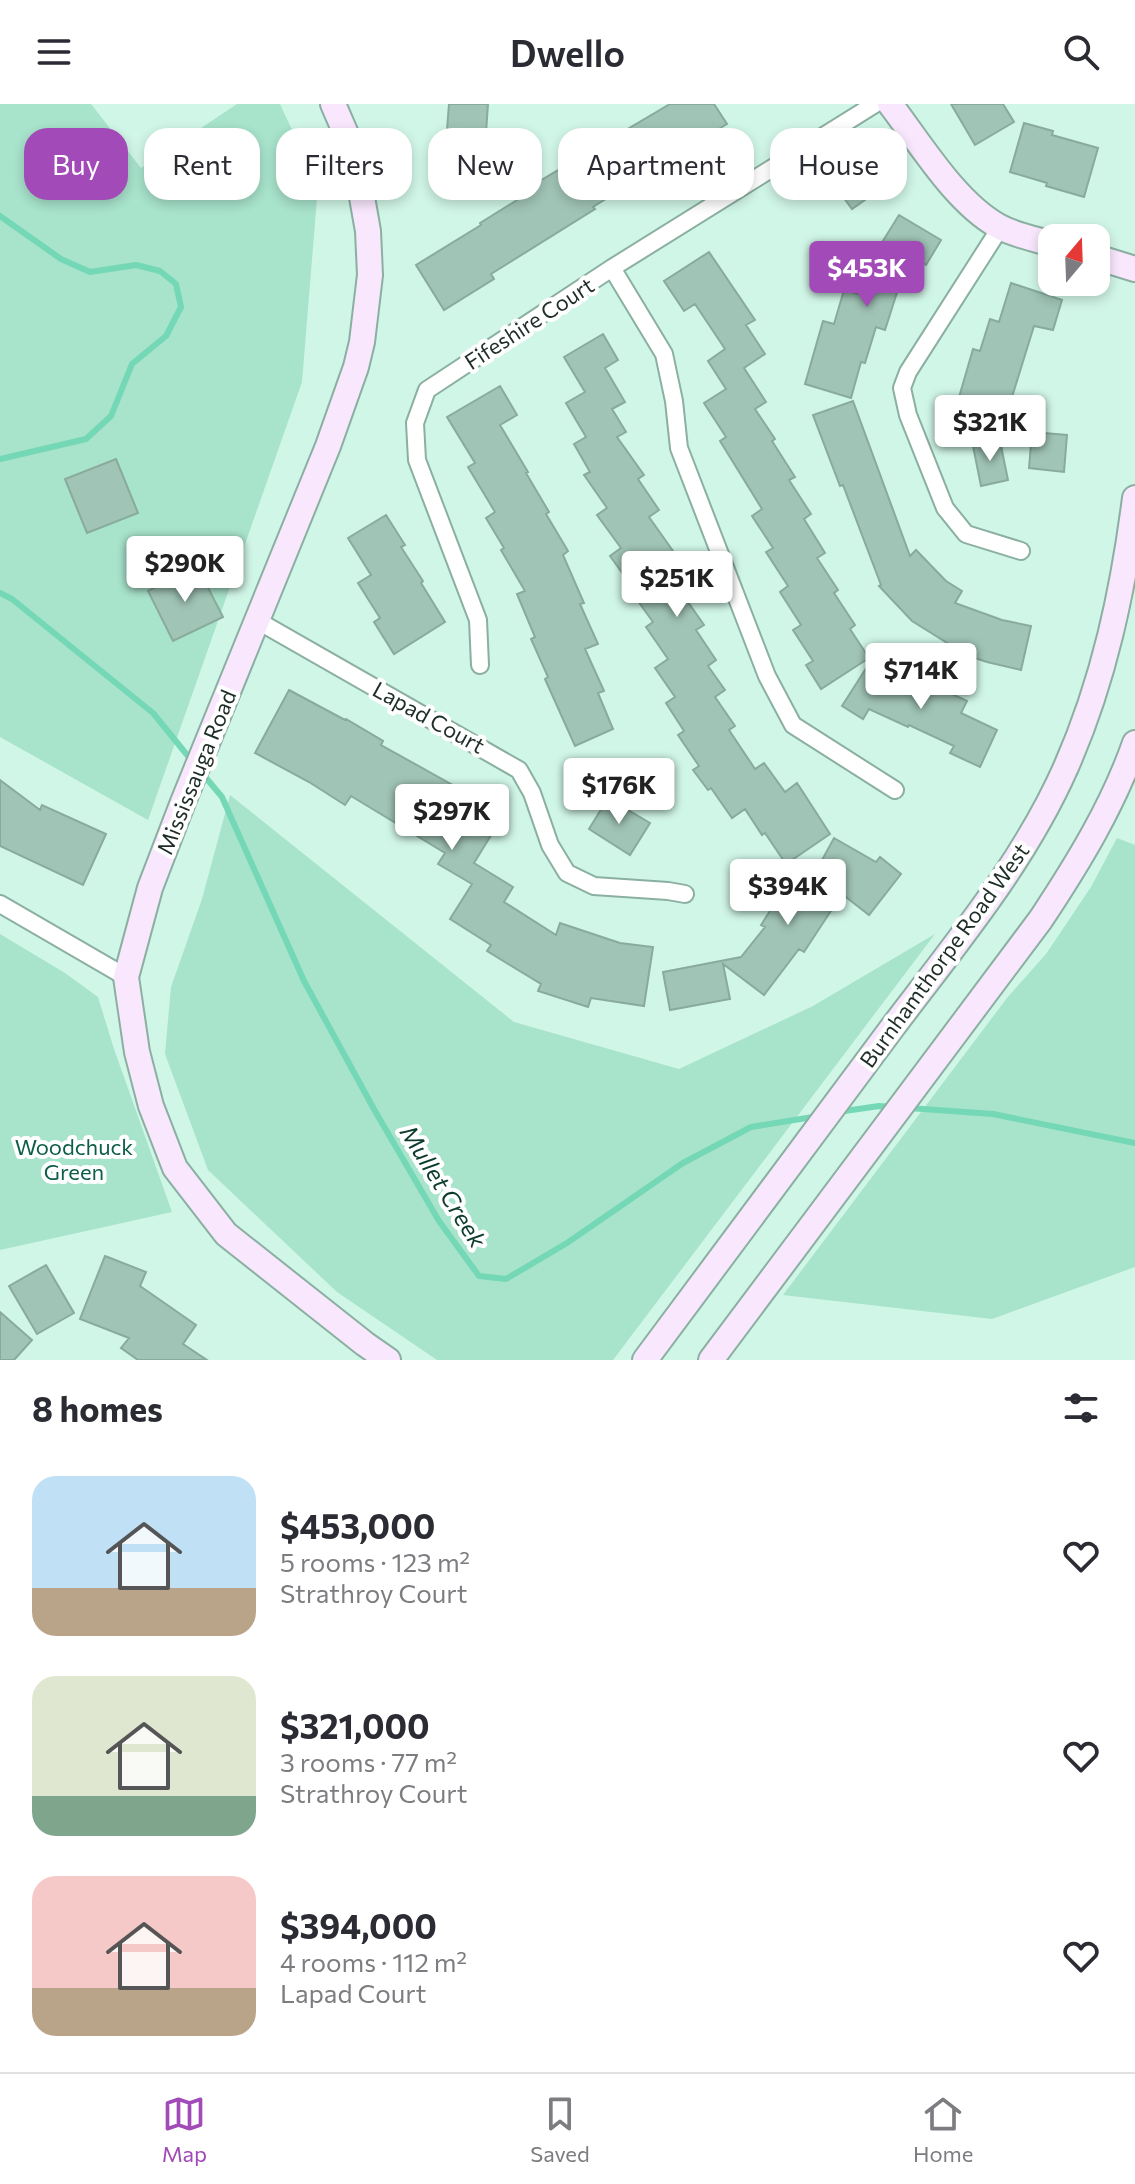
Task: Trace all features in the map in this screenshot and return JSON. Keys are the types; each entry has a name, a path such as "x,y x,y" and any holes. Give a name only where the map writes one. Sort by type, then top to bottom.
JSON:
{"main road":[{"name":"Mississauga Road","path":"333,104 346,134 368,231 370,275 362,342 328,446 150,888 126,977 137,1052 151,1106 175,1168 226,1234 388,1360"},
{"path":"890,104 973,209 1000,228 1038,240"},
{"path":"1110,261 1135,269"},
{"name":"Burnhamthorpe Road West","path":"645,1360 998,887 1025,844 1051,797 1093,699 1126,564 1135,498"},
{"path":"711,1360 1041,919 1084,852 1135,743"}],"street":[{"name":"Fifeshire Court","path":"480,665 478,620 417,460 415,423 427,390 612,268 875,104"},
{"path":"1000,228 908,372 902,388 908,415 945,508 966,534 1021,551"},
{"path":"612,268 664,354 674,401 679,448 767,676 793,725 895,790"},
{"name":"Lapad Court","path":"258,621 519,770 532,793 550,845 567,873 594,886 685,894"},
{"path":"0,904 126,977"}],"green space":[{"path":"0,104 91,104 110,128 24,128 24,200 128,200 128,151 141,168 144,166 144,200 260,200 260,128 201,128 237,104 280,104 291,128 276,128 276,200 317,200 302,382 148,820 0,737"},
{"path":"230,795 514,1022 679,1069 813,1006 935,934 613,1360 437,1360 337,1292 208,1170 165,1054 171,987 202,899"},
{"path":"1117,838 1135,845 1135,1267 992,1319 783,1295 1007,998 1046,954 1091,887"},
{"name":"Woodchuck Green","path":"0,934 98,997 172,1212 0,1250"}],"building":[{"path":"449,104 488,104 486,128 447,128"},
{"path":"670,104 714,104 727,124 720,128 629,128"},
{"path":"951,104 1003,104 1014,122 975,145"},
{"path":"1024,123 1053,131 1052,135 1098,148 1084,197 1010,172"},
{"path":"558,170 558,200 604,200 593,207 595,209 491,274 494,279 444,310 416,265 517,200 542,200 542,180"},
{"path":"845,200 865,200 852,209"},
{"path":"899,215 941,240 926,265 909,255 885,330 876,327 865,363 861,362 851,398 805,384 823,321 834,324 844,290 857,294 868,259 871,260"},
{"path":"709,252 755,320 746,325 765,354 744,368 766,402 755,409 795,477 789,480 811,514 804,519 825,553 817,558 838,590 834,593 855,625 850,629 869,658 821,689 806,665 813,661 793,630 801,625 780,592 788,586 766,552 773,548 752,516 762,509 720,441 726,437 704,403 726,389 708,361 725,349 695,304 684,311 664,281"},
{"path":"1011,283 1038,292 1038,296 1062,300 1053,330 1034,326 1003,426 955,411 973,349 980,351 990,319 999,322"},
{"path":"603,334 618,360 605,368 625,402 612,409 626,432 617,437 644,475 638,479 659,510 649,517 673,551 667,555 689,587 681,592 704,625 696,630 716,660 708,666 725,690 715,697 735,726 729,730 755,769 764,763 785,792 797,783 830,834 786,864 745,809 732,818 711,788 708,790 693,770 699,766 678,735 684,731 666,703 675,697 655,668 668,659 646,627 653,622 610,556 621,548 597,515 607,508 584,475 590,472 574,444 586,437 566,403 585,392 564,357"},
{"path":"500,386 517,415 500,425 568,551 563,555 598,644 585,649 604,691 598,693 613,729 575,746 531,639 535,637 517,594 525,591 486,518 495,512 468,467 475,463 447,417"},
{"path":"853,401 910,556 916,550 946,581 962,591 955,603 1002,620 1031,626 1021,670 951,650 952,646 912,621 879,586 843,485 840,486 813,415"},
{"path":"1032,432 1067,435 1064,472 1029,468"},
{"path":"1000,441 1008,480 981,486 973,446"},
{"path":"116,459 138,513 87,533 65,479"},
{"path":"386,515 445,622 394,654 374,622 380,618 358,583 371,575 348,538"},
{"path":"197,566 223,617 173,641 148,591"},
{"path":"872,659 898,675 936,690 937,687 967,701 961,713 997,730 980,767 950,753 954,746 909,725 869,709 863,719 842,706"},
{"path":"289,690 383,741 381,745 467,793 464,797 501,819 474,863 513,887 504,902 556,935 560,923 620,943 653,947 644,1006 591,998 588,1007 538,991 541,984 487,951 491,945 450,919 472,884 438,864 445,853 351,796 345,805 255,753"},
{"path":"0,780 40,810 42,805 106,834 83,885 0,846"},
{"path":"608,798 650,823 630,855 589,829"},
{"path":"834,838 876,862 880,857 901,874 869,915 842,894 804,952 799,949 764,995 723,964 730,999 670,1010 663,972 741,957 765,927 761,925 783,891 799,902"},
{"path":"105,1256 146,1272 140,1286 196,1325 183,1344 207,1360 138,1360 121,1348 129,1338 80,1319"},
{"path":"46,1265 74,1313 37,1334 9,1286"},
{"path":"0,1312 32,1340 14,1360 0,1360"}],"waterway":[{"name":"Mullet Creek","path":"0,216 61,259 90,272 136,265 160,271 176,284 181,307 166,336 132,364 111,416 86,439 0,459"},
{"name":"Mullet Creek","path":"0,593 12,599 153,713 192,761"},
{"name":"Mullet Creek","path":"202,773 222,797 304,981 375,1111 439,1221 479,1276 506,1279 567,1243 683,1163 751,1127 819,1116"},
{"name":"Mullet Creek","path":"838,1112 894,1107"},
{"name":"Mullet Creek","path":"909,1108 993,1114 1135,1143"}]}
